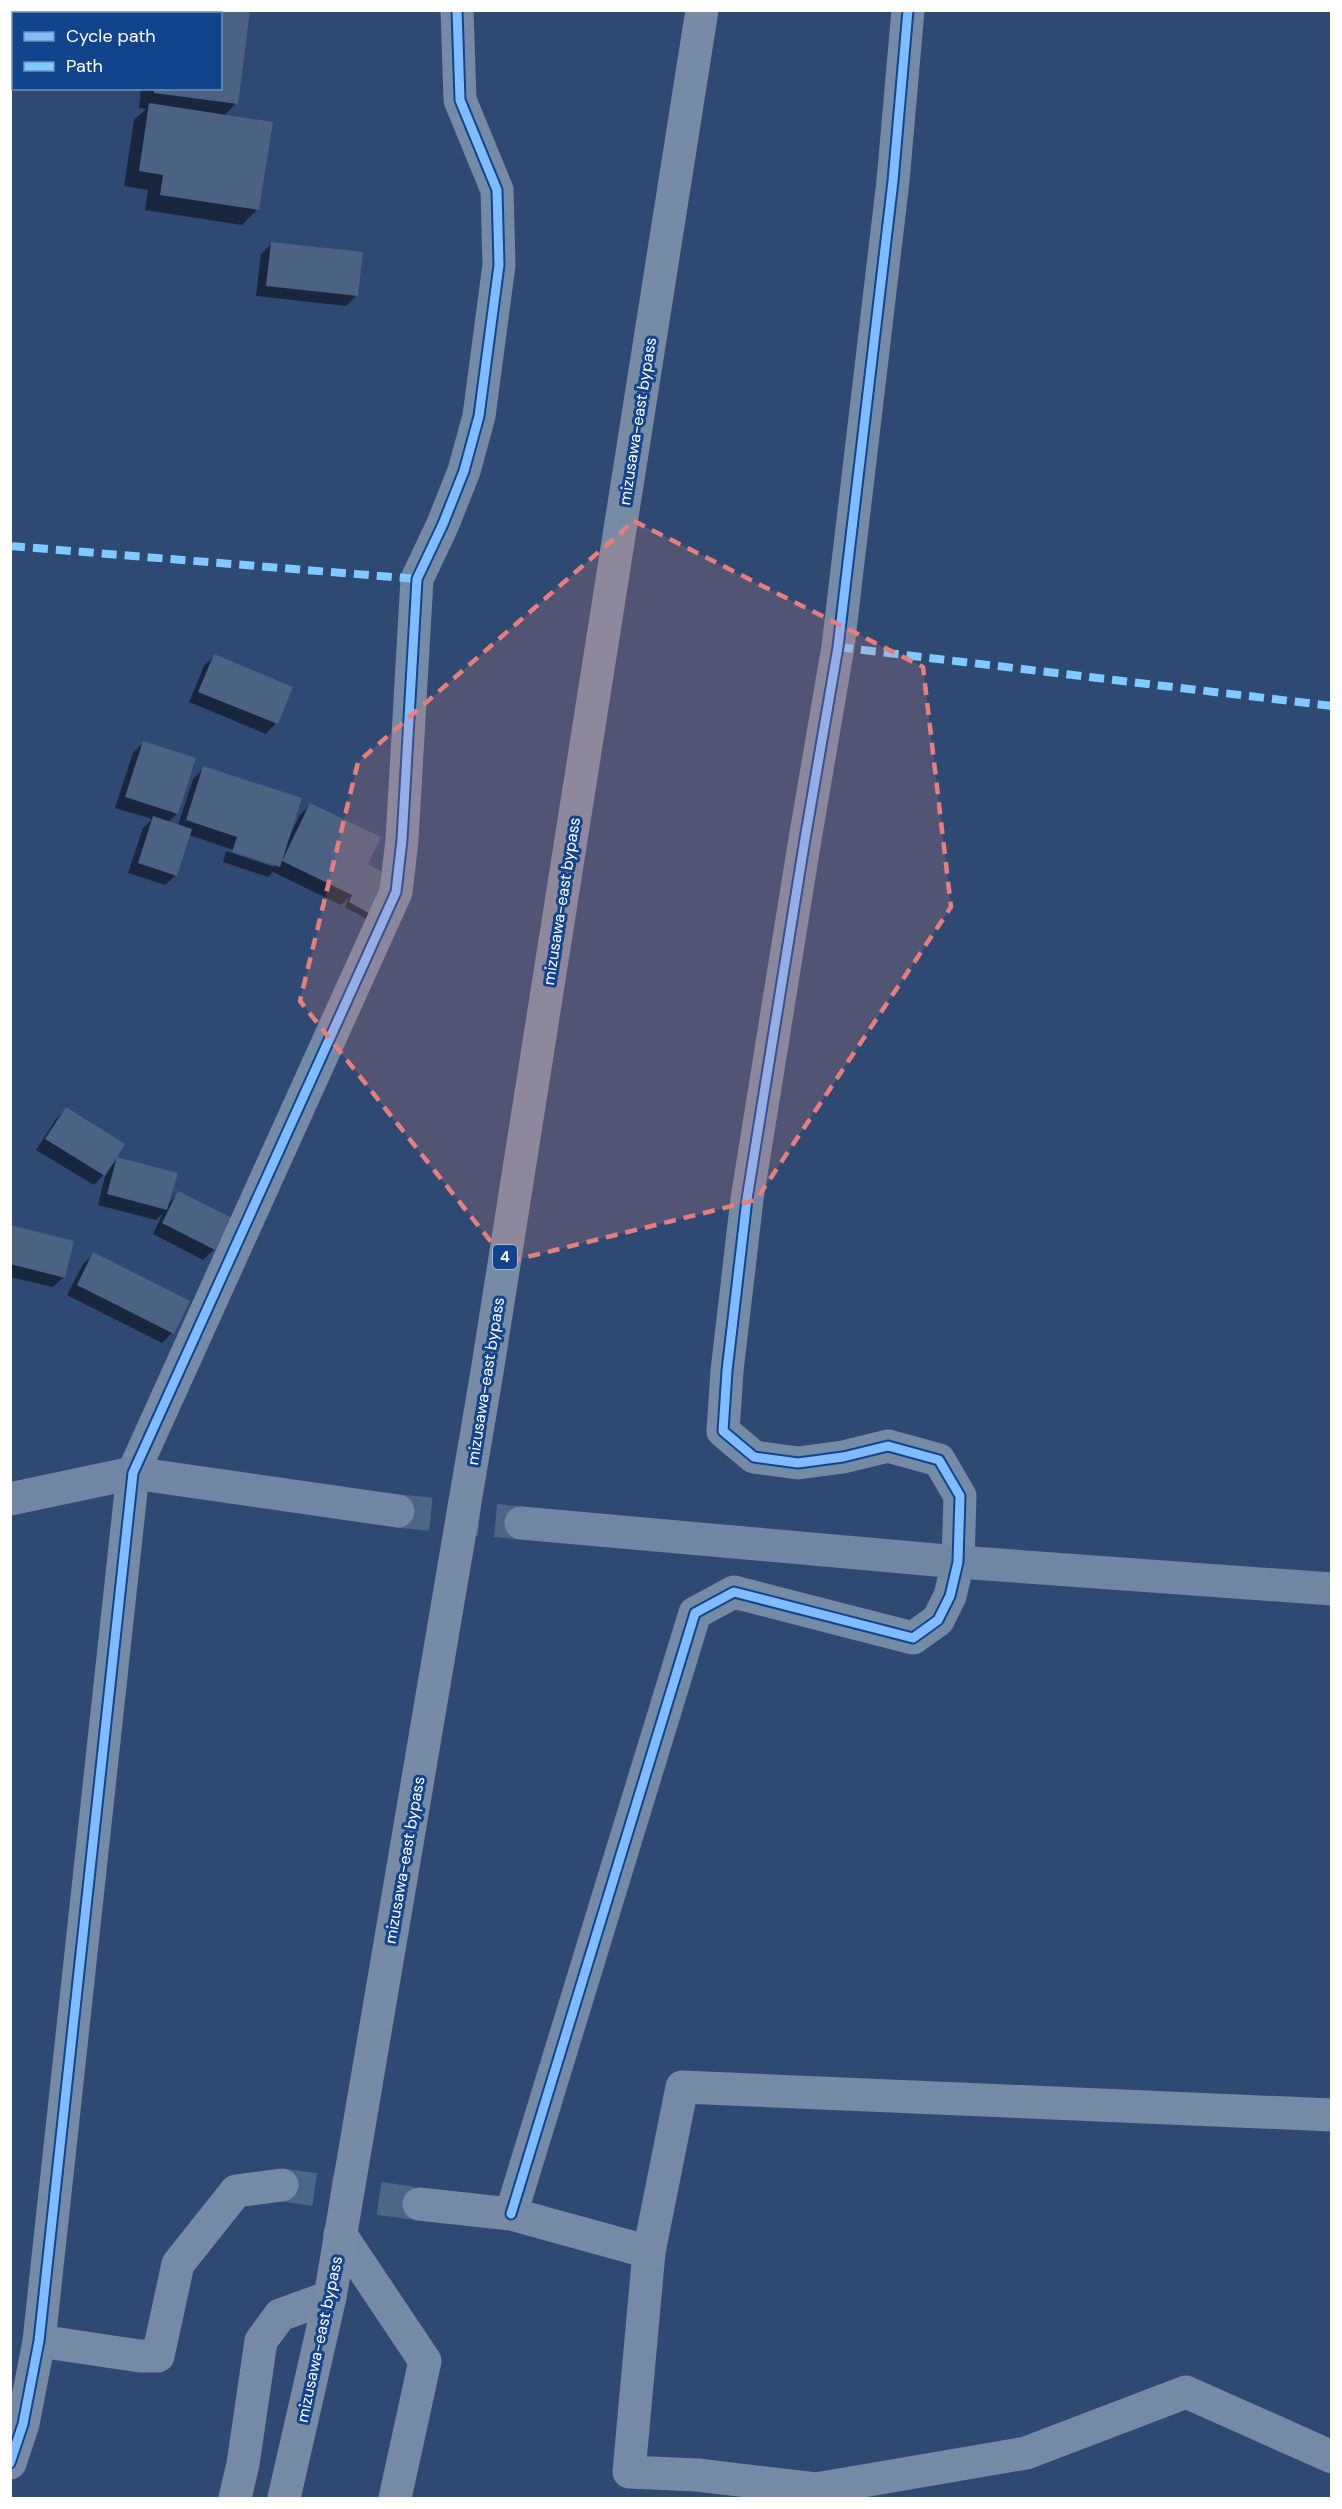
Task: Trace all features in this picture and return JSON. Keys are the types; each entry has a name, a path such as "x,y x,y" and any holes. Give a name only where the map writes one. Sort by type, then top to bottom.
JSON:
{"highway":[{"name":"mizusawa-east bypass","path":"284,2499 330,2297 487,1372 702,10"}],"street":[{"path":"10,2463 23,2424 39,2341 133,1473 396,892 402,840 417,579 443,524 464,471 479,416 499,265 497,190 460,100 457,10"},
{"path":"511,2214 695,1613 734,1592 913,1638 938,1620 950,1596 958,1562 960,1496 939,1460 888,1446 843,1457 798,1463 754,1457 723,1431 727,1371 747,1199 838,646 893,181 908,10"},
{"path":"10,1499 133,1473 398,1511"},
{"path":"521,1522 958,1562 1332,1589"},
{"path":"1332,2115 682,2087 649,2252 629,2472 697,2475 816,2489 1026,2453 1186,2392 1332,2457"},
{"path":"39,2341 140,2356 158,2356 178,2264 236,2191 282,2185"},
{"path":"419,2204 511,2214 649,2252"},
{"path":"340,2234 424,2361 395,2499"},
{"path":"235,2499 243,2464 261,2341 280,2315 330,2297"}],"highlighted area":[{"path":"634,521 923,667 951,907 756,1200 507,1262 300,1001 358,762"}],"building":[{"path":"164,10 250,10 238,104 154,93 154,90 222,90 222,12 164,12"},
{"path":"149,103 273,122 259,210 160,195 163,175 139,171"},
{"path":"271,242 363,252 358,296 266,286"},
{"path":"214,654 293,687 278,724 198,692"},
{"path":"143,741 196,758 178,814 125,797"},
{"path":"203,766 302,798 280,867 232,852 237,837 186,820"},
{"path":"310,803 381,837 368,864 396,879 376,917 349,902 352,895 282,861"},
{"path":"153,816 192,829 177,876 138,863"},
{"path":"66,1107 125,1144 105,1176 45,1139"},
{"path":"117,1157 178,1173 167,1210 107,1194"},
{"path":"178,1191 232,1218 215,1250 162,1223"},
{"path":"10,1225 74,1241 65,1278 10,1264"},
{"path":"93,1252 190,1301 174,1334 77,1285"}],"tunnel":[{"path":"398,1511 521,1523"},
{"path":"282,2185 419,2204"}],"marked path":[{"path":"10,546 417,579"},
{"path":"838,647 1332,706"}],"cycle path":[{"path":"10,2463 23,2424 39,2341 133,1473 396,892 402,840 417,579 443,524 464,471 479,416 499,265 497,190 460,100 457,10"},
{"path":"511,2214 695,1613 734,1592 913,1638 938,1620 950,1596 958,1562 960,1496 939,1460 888,1446 843,1457 798,1463 754,1457 723,1431 727,1371 747,1199 838,647 893,181 908,10"}]}
